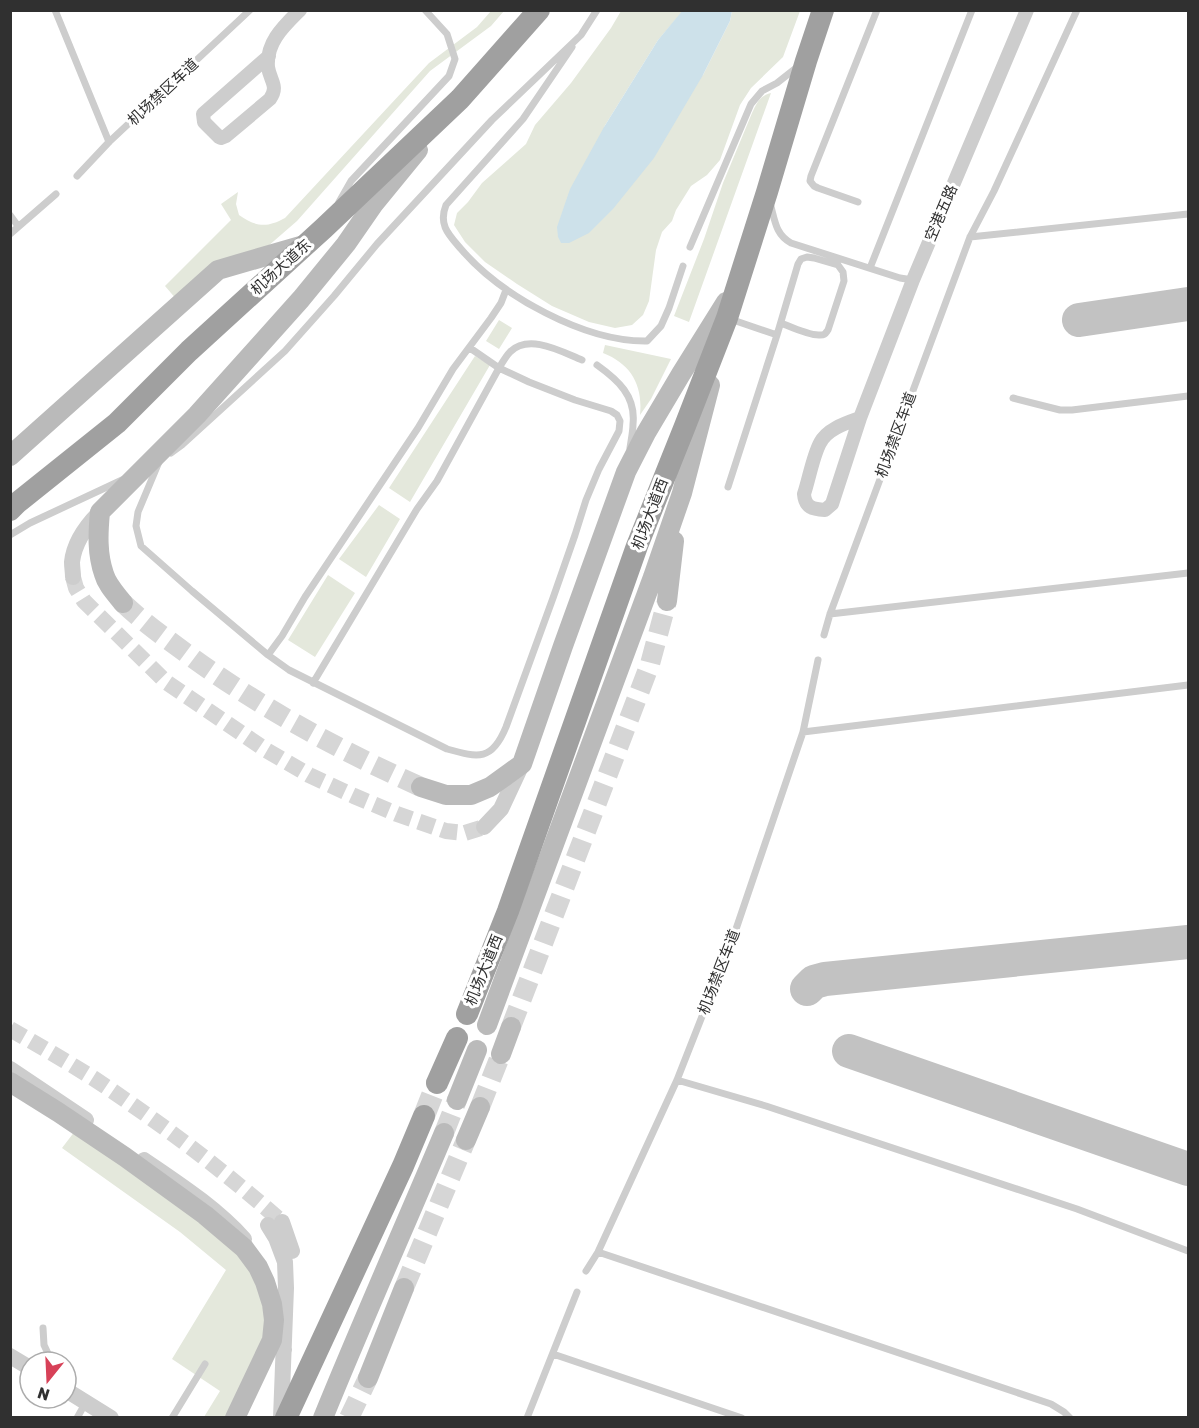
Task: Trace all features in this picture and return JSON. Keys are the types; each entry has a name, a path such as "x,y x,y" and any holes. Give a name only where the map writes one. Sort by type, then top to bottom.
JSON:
{"highway":[{"name":"机场大道东","path":"10,510 117,423 189,351 324,228 460,99 539,10"},
{"name":"机场大道西","path":"467,1014 508,911 637,546 727,318 823,10"},
{"path":"437,1083 457,1038"},
{"path":"286,1418 424,1116"}],"main road":[{"path":"123,603 104,576 99,553 100,512 196,415 301,299 373,205 460,99"},
{"path":"10,456 218,270 307,244"},
{"path":"421,787 446,795 471,795 490,787 522,764 626,472 681,374 737,285"},
{"path":"667,601 674,536 682,493 727,318"},
{"path":"487,1025 682,493"},
{"path":"501,1054 511,1027"},
{"path":"457,1100 477,1050"},
{"path":"10,1082 125,1157 205,1215 244,1248 258,1267 272,1304 278,1345 235,1418"},
{"path":"466,1140 480,1107"},
{"path":"323,1418 444,1133"},
{"path":"368,1378 404,1288"}],"street":[{"path":"269,56 203,114 203,119 219,137 223,137 270,99 275,90 268,66 269,56 276,36 300,10"},
{"name":"空港五路","path":"860,418 828,433 820,442 804,494 808,506 825,510 832,504 860,418 913,280 1027,10"},
{"path":"74,577 72,563 76,547 87,525 100,512"},
{"path":"484,827 501,809 522,764"},
{"path":"10,1069 176,1182 228,1222 260,1257 276,1297 281,1418"},
{"path":"275,1223 291,1248 295,1267 294,1285 278,1345"},
{"path":"78,1397 111,1418"}],"lane":[{"path":"55,10 109,142"},
{"name":"机场禁区车道","path":"77,176 109,142 250,10"},
{"path":"324,228 351,180 449,76 455,59 447,34 425,10"},
{"path":"510,43 533,10"},
{"path":"597,10 523,119 446,205 442,213 445,231 468,258 506,290 540,311 573,325 631,341 647,341 661,326 683,266"},
{"path":"858,202 818,188 810,181 877,10"},
{"path":"870,268 972,10"},
{"name":"机场禁区车道","path":"824,635 970,237 998,182 1077,10"},
{"path":"10,535 30,523 159,462 182,445 285,351 377,244 492,120 581,35"},
{"path":"690,247 751,104 762,91 777,83 806,61"},
{"path":"767,192 778,231 783,238 799,246 913,280"},
{"path":"10,234 56,194"},
{"path":"970,237 1188,214"},
{"path":"10,215 18,226"},
{"path":"728,487 798,264 807,257 838,265 843,272 844,281 828,330 824,335 811,334 781,323"},
{"path":"268,656 418,428 453,369 501,303 506,290"},
{"path":"727,318 777,335"},
{"path":"313,683 436,481 510,351 525,344 536,344 582,360"},
{"path":"159,462 138,512 136,526 141,546 192,591 268,656 313,683 447,749 478,755 490,752 500,742 586,500 619,430 620,421 611,411 550,391 499,368 470,348"},
{"path":"597,365 619,382 627,392 632,406 634,423 626,472"},
{"path":"1014,398 1060,410 1072,410 1188,396"},
{"path":"830,614 1188,573"},
{"name":"机场禁区车道","path":"586,1271 598,1252 677,1080 734,935 803,732 818,660"},
{"path":"803,732 1188,685"},
{"path":"677,1080 766,1106 1077,1209 1188,1251"},
{"path":"598,1252 1051,1404 1070,1418"},
{"path":"527,1418 577,1292"},
{"path":"43,1328 46,1350"},
{"path":"554,1354 742,1418"},
{"path":"172,1418 206,1364"},
{"path":"77,1418 86,1402"}],"shaded area":[{"path":"491,11 504,11 491,26 430,71 297,221 267,247 177,300 165,286 231,220 221,204 238,192 236,204 239,215 245,219 256,224 267,225 285,218 429,63 477,27"},
{"path":"621,11 683,11 658,40 604,127 703,75 730,21 732,11 800,11 783,57 751,88 740,105 720,160 707,175 691,186 672,221 662,232 656,250 649,301 643,315 632,325 615,328 589,322 552,306 517,284 485,262 465,242 454,225 457,213 482,183 526,144 535,125 571,83"},
{"path":"771,93 689,322 674,316 723,183 752,113 761,98"},
{"path":"499,320 512,328 499,349 486,341"},
{"path":"605,345 671,359 651,399 640,415 639,394 633,377 621,363 603,353"},
{"path":"475,356 490,365 410,502 389,488"},
{"path":"379,505 400,519 366,577 339,559"},
{"path":"328,575 355,593 315,657 288,640"},
{"path":"75,1131 172,1199 233,1249 257,1274 267,1331 228,1417 204,1417 220,1391 172,1359 226,1270 180,1232 62,1148"}],"water":[{"path":"683,10 732,11 730,21 703,75 654,158 613,209 589,233 569,243 561,243 557,227 570,189 604,127 658,40"}],"taxiway":[{"path":"1079,320 1188,304"},
{"path":"807,989 814,982 825,979 1188,942"},
{"path":"849,1051 1188,1169"}],"tunnel":[{"path":"73,577 76,588 84,601 166,682 266,750 309,775 397,814 446,831 465,833 484,827"},
{"path":"511,1027 650,664 667,601"},
{"path":"123,603 194,659 248,695 333,744 421,787"},
{"path":"10,1029 93,1078 142,1112 213,1165 282,1222"},
{"path":"480,1107 501,1054"},
{"path":"424,1116 437,1083"},
{"path":"444,1133 457,1100"},
{"path":"404,1288 466,1140"},
{"path":"349,1418 368,1378"}]}
